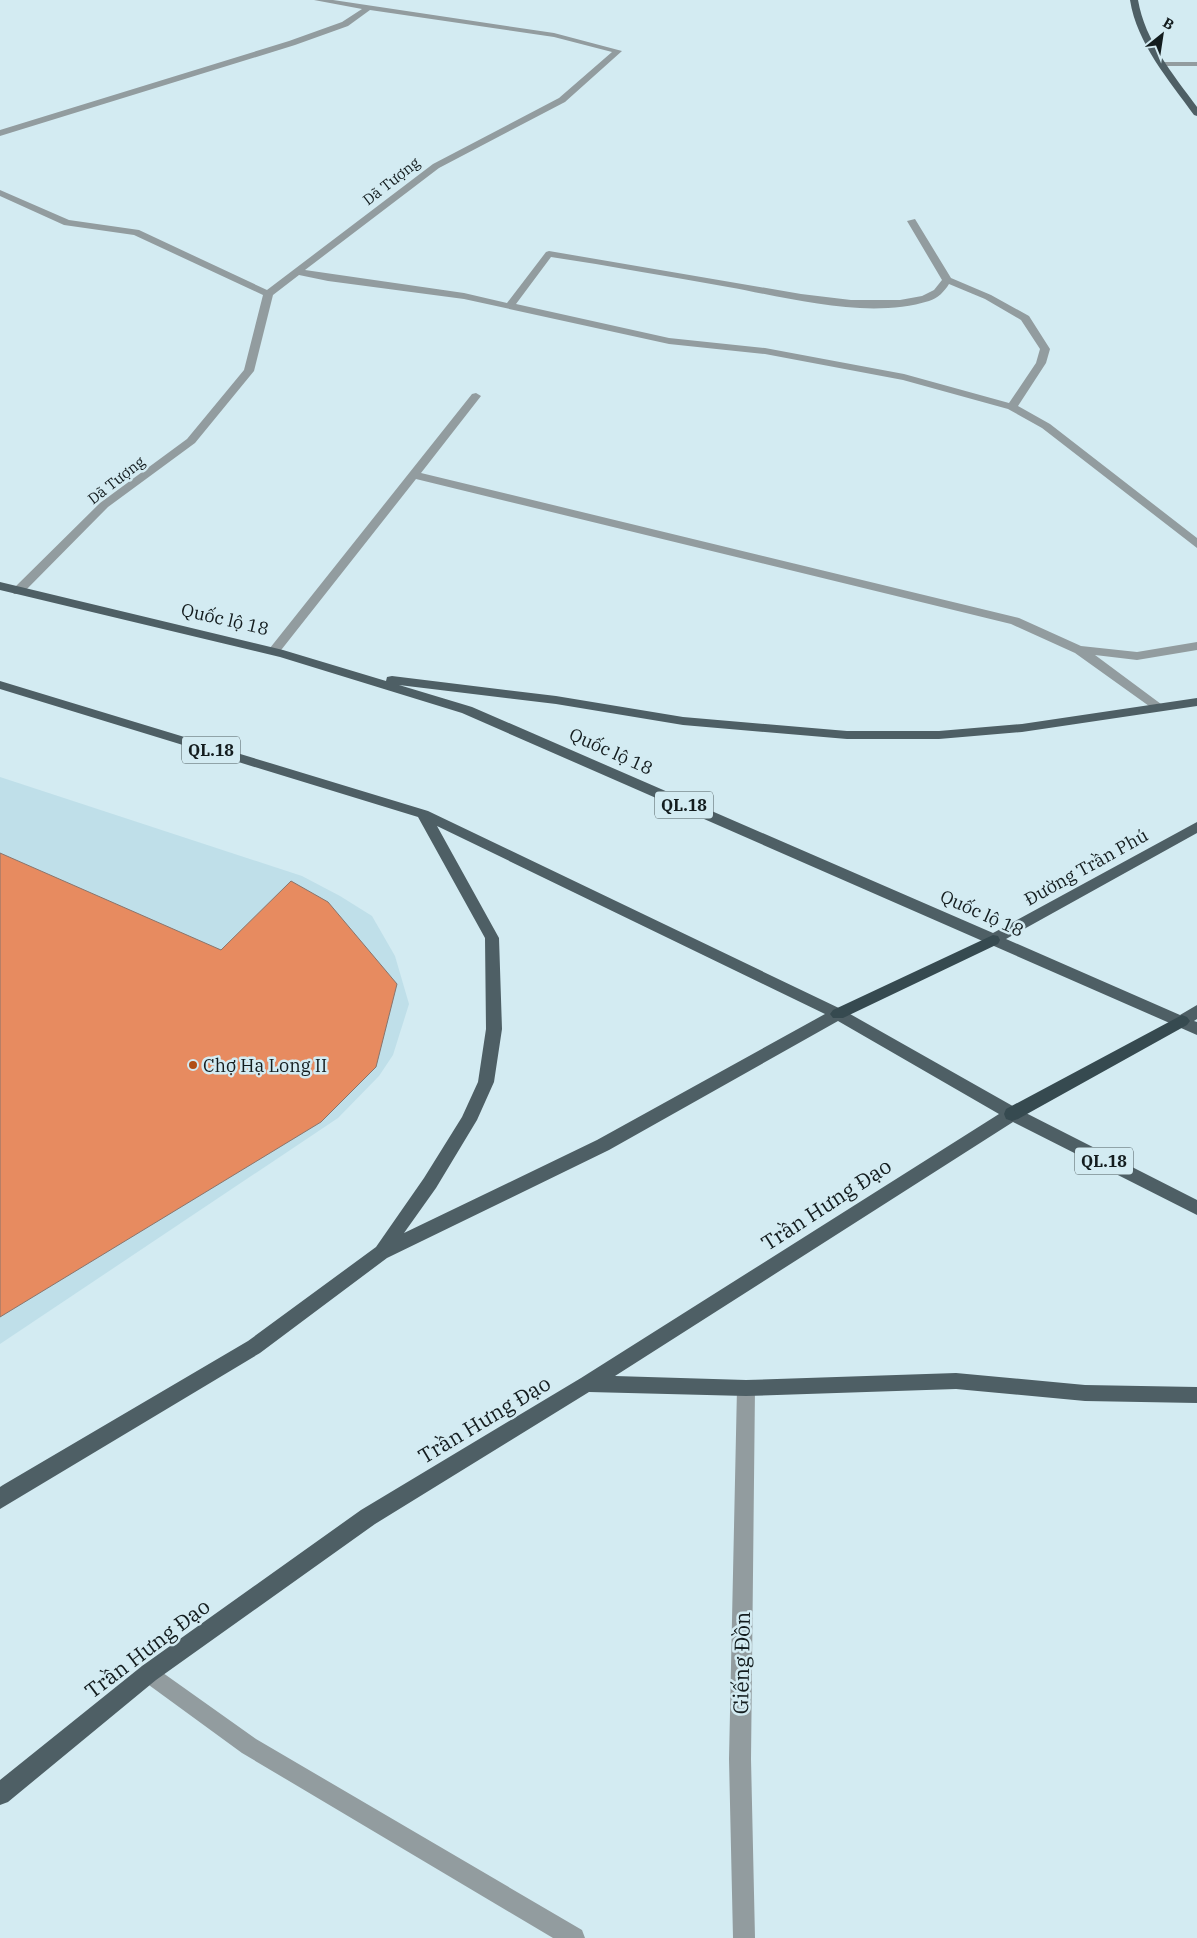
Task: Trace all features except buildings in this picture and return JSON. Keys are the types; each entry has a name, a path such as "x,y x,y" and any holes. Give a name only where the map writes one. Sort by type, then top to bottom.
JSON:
{"highway":[{"path":"838,1014 993,940"},
{"path":"1012,1114 1182,1021"}],"main road":[{"path":"1134,0 1134,14 1162,64 1197,113"},
{"name":"Quốc lộ 18","path":"0,586 274,651 467,710 1182,1021"},
{"path":"359,676 556,700 683,721 847,735 939,735 985,731 1197,702"},
{"name":"QL.18","path":"0,685 423,814 838,1014 1012,1114 1197,1208"},
{"path":"381,1254 430,1183 469,1120 486,1082 494,1030 492,938 423,814"},
{"name":"Đường Trần Phú","path":"993,940 1197,827"},
{"path":"1182,1021 1197,1011"},
{"path":"0,1500 10,1491 254,1347 381,1254 604,1145 838,1014"},
{"name":"QL.18","path":"1182,1021 1197,1029"},
{"name":"Trần Hưng Đạo","path":"0,1794 149,1673 368,1517 587,1384 1012,1114"},
{"path":"587,1384 746,1388 956,1381 1085,1393 1197,1394"}],"street":[{"name":"Dã Tượng","path":"18,591 104,506 191,440 249,371 268,294 436,166 562,100 618,51 554,35 318,0"},
{"path":"0,133 292,44 345,24 368,8"},
{"path":"1162,64 1197,64"},
{"path":"0,193 67,223 136,232 268,294"},
{"path":"912,221 922,241 947,280 988,297 1025,318 1045,349 1041,363 1012,407"},
{"path":"510,306 549,254 775,292 878,304 926,298 940,292 947,280"},
{"path":"299,272 328,278 464,296 668,341 765,352 904,377 1012,407 1053,431 1143,504 1197,544"},
{"path":"274,651 476,396"},
{"path":"414,475 1015,621 1079,650 1156,707"},
{"path":"1079,650 1137,656 1197,646"},
{"name":"Giếng Đồn","path":"744,1938 740,1750 746,1388"},
{"path":"149,1673 249,1746 574,1938"}],"shaded area":[{"name":"Chợ Hạ Long II","path":"0,777 302,876 340,896 372,916 395,956 409,1004 393,1055 379,1076 338,1118 0,1344"}],"place":[{"name":"Chợ Hạ Long II","path":"193,1065"}]}
